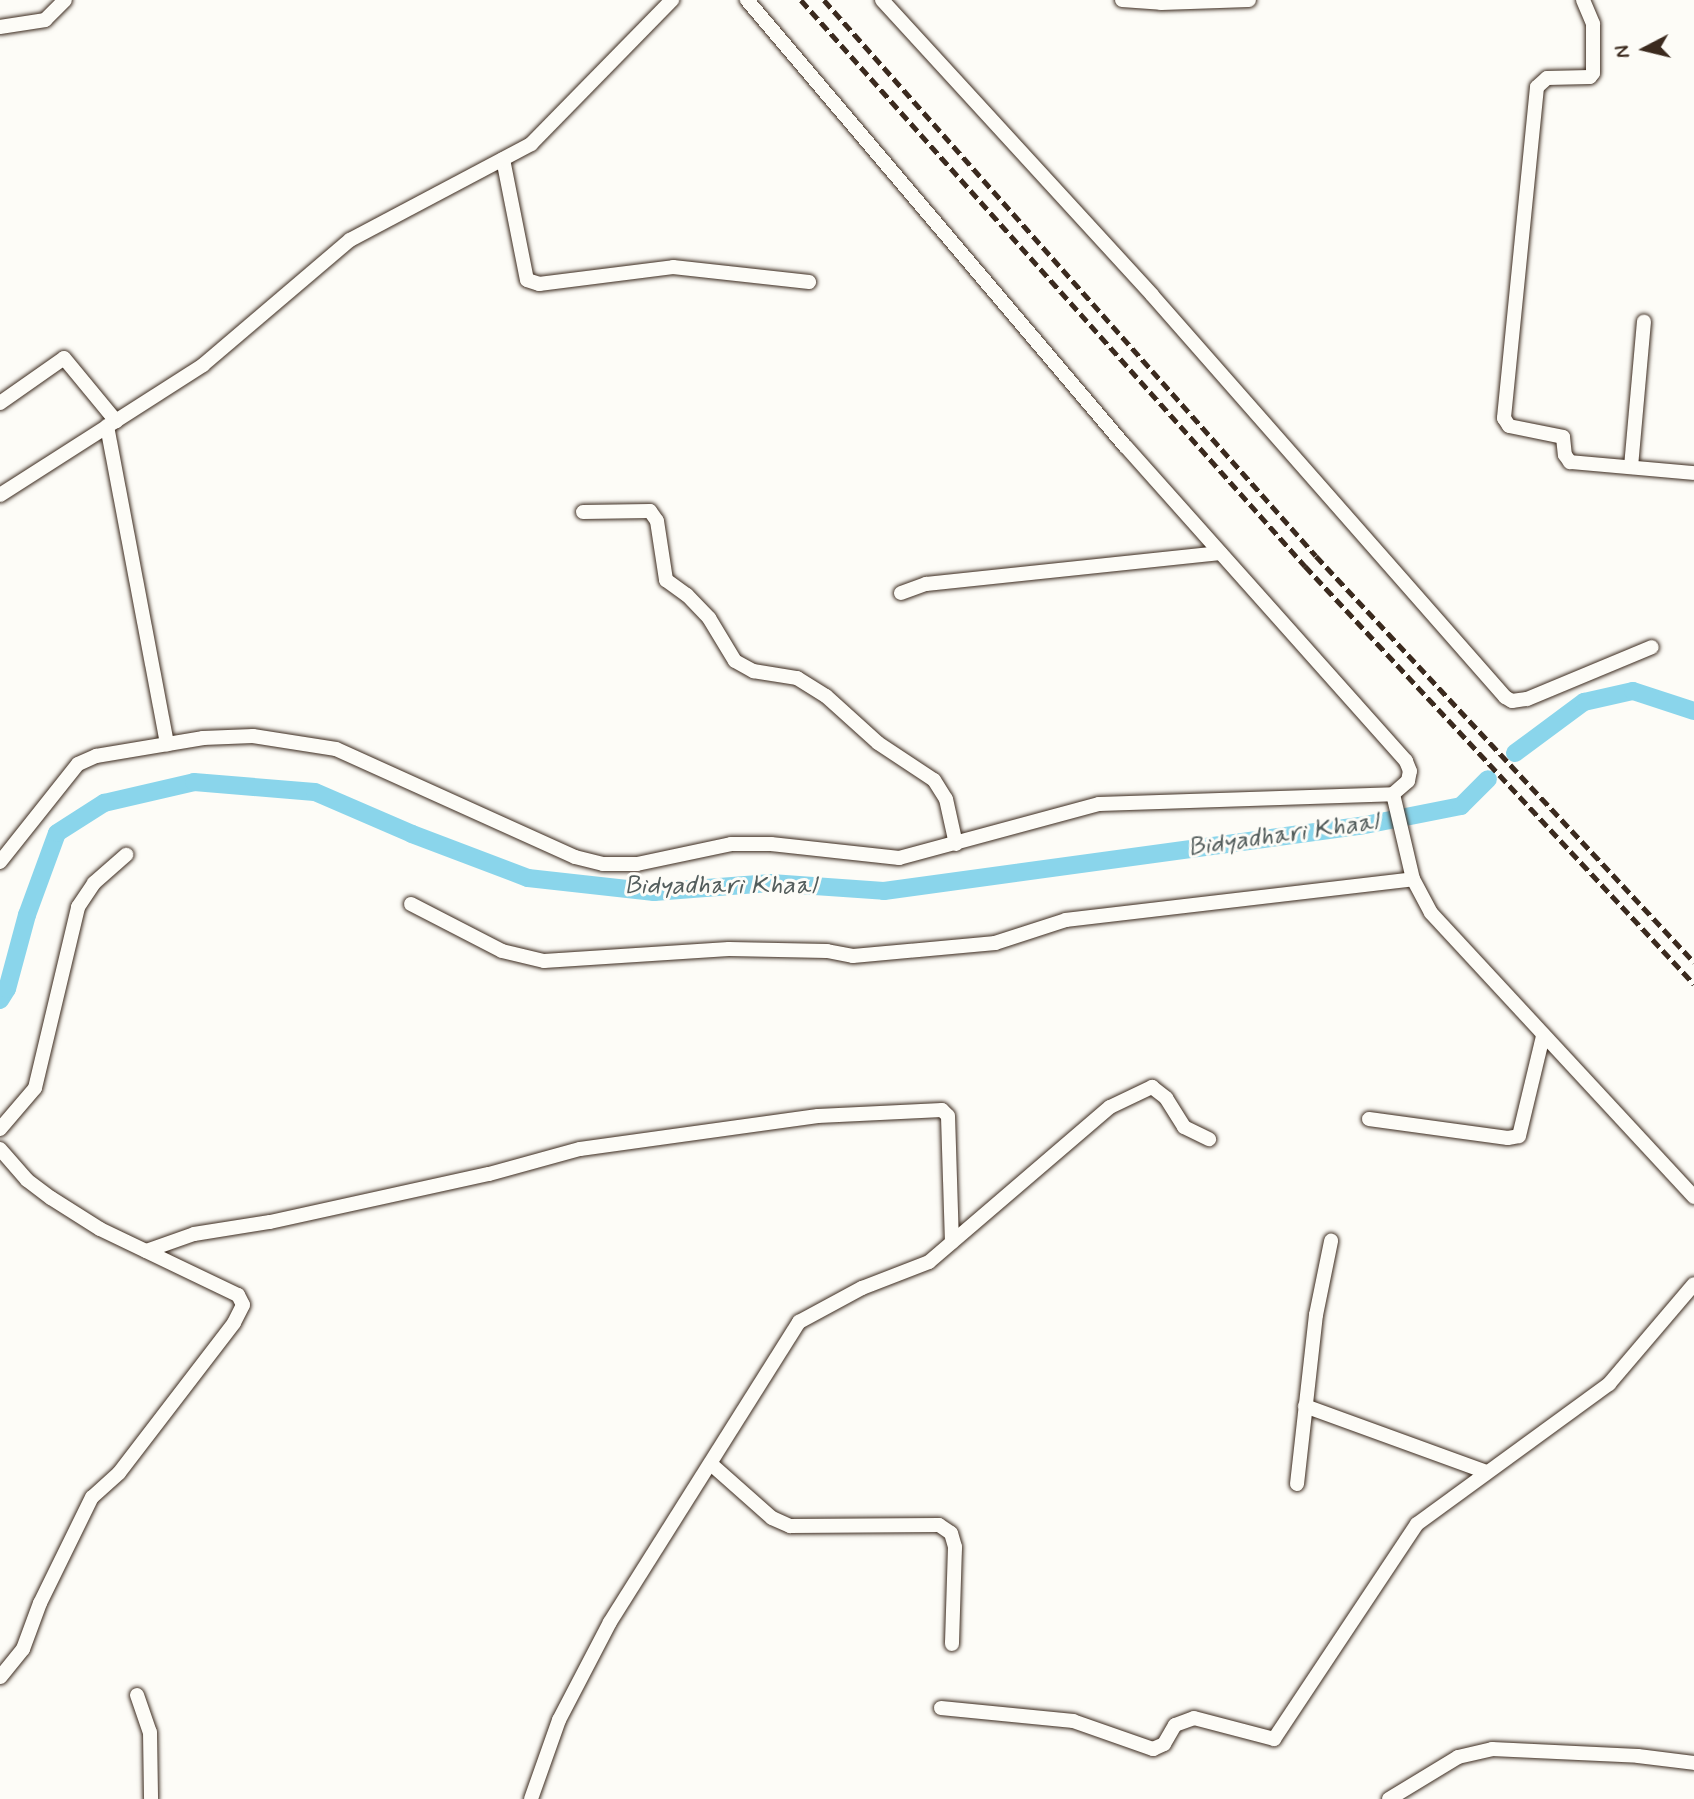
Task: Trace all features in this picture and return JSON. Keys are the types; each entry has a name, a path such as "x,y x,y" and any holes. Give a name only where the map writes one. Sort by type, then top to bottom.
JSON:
{"street":[{"path":"0,27 45,20 65,0"},
{"path":"0,495 203,365 350,240 503,159 542,135 672,0"},
{"path":"0,862 78,764 96,756 203,738 253,736 336,749 591,863 636,864 731,844 771,844 899,858 1099,804 1393,794 1409,778 1406,761 1125,446 747,0"},
{"path":"882,0 1152,295 1505,697 1512,701 1527,699 1652,647"},
{"path":"1122,0 1161,3 1249,0"},
{"path":"1583,0 1593,24 1590,77 1547,78 1537,87 1503,415 1509,426 1563,437 1564,455 1570,462 1694,473"},
{"path":"503,159 527,280 539,284 673,267 809,282"},
{"path":"1631,467 1644,322"},
{"path":"0,403 64,358 111,423 167,744"},
{"path":"583,512 650,511 657,521 666,580 687,595 709,618 735,661 753,671 797,678 827,696 878,743 934,780 946,799 956,844"},
{"path":"901,593 926,584 1220,553"},
{"path":"1393,794 1413,879 1431,913 1694,1197"},
{"path":"0,1129 35,1088 78,907 94,883 126,855"},
{"path":"411,904 502,951 544,961 729,949 827,951 853,956 995,943 1066,920 1413,879"},
{"path":"1368,1119 1508,1138 1518,1136 1543,1036"},
{"path":"531,1799 559,1720 589,1660 799,1322 862,1288 929,1262 1110,1107 1152,1087 1166,1098 1184,1126 1196,1135 1209,1139"},
{"path":"146,1251 194,1234 270,1222 489,1174 580,1149 818,1116 942,1110 948,1116 952,1242"},
{"path":"0,1149 27,1180 51,1198 100,1229 238,1295 241,1310 119,1473 92,1497 40,1603 23,1649 0,1677"},
{"path":"1297,1484 1316,1315 1331,1241"},
{"path":"941,1708 1073,1721 1153,1749 1164,1744 1175,1725 1194,1718 1274,1739 1418,1524 1609,1384 1694,1284"},
{"path":"1305,1406 1486,1472"},
{"path":"711,1464 772,1518 790,1526 939,1525 951,1533 955,1547 952,1644"},
{"path":"137,1695 150,1732 151,1799"},
{"path":"1389,1799 1458,1757 1492,1749 1638,1756 1694,1763"}],"waterway":[{"name":"Bidyadhari Khaal","path":"1515,753 1584,702 1633,691 1694,711"},
{"name":"Bidyadhari Khaal","path":"0,1000 7,989 27,915 57,833 104,803 194,782 315,792 412,834 528,878 654,892 771,883 884,891 1360,826 1461,806 1488,779"}],"railway":[{"path":"801,0 1305,566 1694,984"},
{"path":"824,0 1316,556 1694,962"}]}
